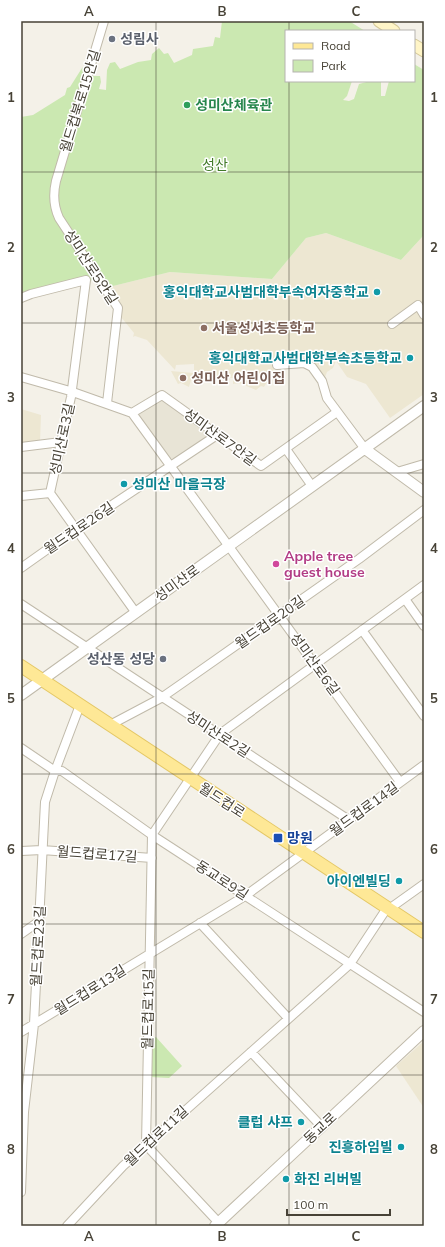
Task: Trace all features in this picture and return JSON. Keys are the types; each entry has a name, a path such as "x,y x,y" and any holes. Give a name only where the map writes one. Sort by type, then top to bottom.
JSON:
{"main road":[{"path":"379,21 392,30"},
{"path":"415,46 424,51"},
{"name":"월드컵로","path":"21,666 424,932"}],"street":[{"name":"월드컵북로15안길","path":"56,181 104,21"},
{"name":"성미산로5안길","path":"56,181 54,196 55,210 118,308 107,404"},
{"name":"성미산로3길","path":"21,298 86,280 62,442 50,493 136,613"},
{"path":"392,324 418,305 424,315"},
{"path":"277,365 304,363 312,367 322,381 327,398 365,449 424,492"},
{"path":"21,377 70,391 132,413"},
{"name":"성미산로7안길","path":"132,413 162,395 261,466 337,412"},
{"name":"성미산로","path":"21,695 424,406"},
{"name":"성미산로6길","path":"132,413 400,782"},
{"name":"월드컵로26길","path":"21,568 76,529 217,435"},
{"path":"21,447 62,442"},
{"path":"286,449 312,486"},
{"path":"397,472 424,464"},
{"path":"21,496 50,493"},
{"name":"월드컵로20길","path":"110,725 161,698 424,510"},
{"path":"152,835 220,734 424,585"},
{"path":"405,600 424,626"},
{"name":"성미산로2길","path":"21,604 161,698 220,734 349,820"},
{"path":"362,630 424,716"},
{"name":"월드컵로23길","path":"21,1192 24,1112 34,1024 45,802 55,770 80,705"},
{"name":"동교로9길","path":"21,748 55,770 62,770 152,835 424,1012"},
{"name":"월드컵로14길","path":"303,853 424,765"},
{"name":"월드컵로15길","path":"146,1145 152,835"},
{"name":"월드컵로17길","path":"21,851 42,850 152,858"},
{"name":"월드컵로13길","path":"21,1032 245,896 303,853"},
{"path":"388,909 424,884"},
{"name":"월드컵로11길","path":"67,1226 123,1166 350,964 388,909"},
{"path":"21,934 38,922"},
{"path":"200,923 288,1018"},
{"name":"동교로","path":"217,1224 424,1031"},
{"path":"251,1052 322,1127"},
{"path":"146,1145 217,1224"}],"shaded area":[{"path":"326,233 401,260 424,235 424,394 390,418 366,384 347,377 336,361 333,368 327,372 324,380 314,365 279,362 264,387 261,386 256,390 239,383 233,384 233,378 221,378 221,381 203,375 196,375 194,372 194,364 176,365 175,370 147,340 135,336 133,337 134,333 121,317 109,287 170,272 272,279 306,238"},
{"name":"성미산 어린이집","path":"171,371 193,373 189,387 181,383 178,384"},
{"path":"160,401 165,401 208,433 208,438 175,459 169,458 139,417 140,412"},
{"path":"21,409 41,415 40,442 21,444"},
{"path":"424,1041 424,1108 396,1066"}],"green space":[{"name":"성산","path":"222,21 349,21 363,30 285,30 285,82 352,82 347,96 343,100 349,101 354,99 359,84 366,82 381,82 381,96 385,96 389,82 415,82 415,65 424,70 424,235 401,260 326,233 306,238 272,279 170,272 109,287 88,279 21,296 21,117 33,115 65,95 67,88 70,87 82,68 97,59 93,76 100,76 101,82 99,89 106,90 107,70 110,63 115,62 120,69 138,62 151,60 152,54 159,48 164,54 168,53 174,63 192,55 193,49 213,46 215,37 220,38"},
{"path":"156,1037 182,1066 169,1078 150,1077 151,1039"}],"place":[{"name":"성림사","path":"112,39"},
{"name":"성미산체육관","path":"187,105"},
{"name":"홍익대학교사범대학부속여자중학교","path":"377,292"},
{"name":"서울성서초등학교","path":"204,328"},
{"name":"홍익대학교사범대학부속초등학교","path":"410,358"},
{"name":"성미산 어린이집","path":"183,378"},
{"name":"성미산 마을극장","path":"124,484"},
{"name":"Apple tree guest house","path":"276,564"},
{"name":"성산동 성당","path":"163,659"},
{"name":"망원","path":"278,838"},
{"name":"아이엔빌딩","path":"399,881"},
{"name":"클럽 샤프","path":"301,1122"},
{"name":"진흥하임빌","path":"401,1147"},
{"name":"화진 리버빌","path":"286,1179"}]}
